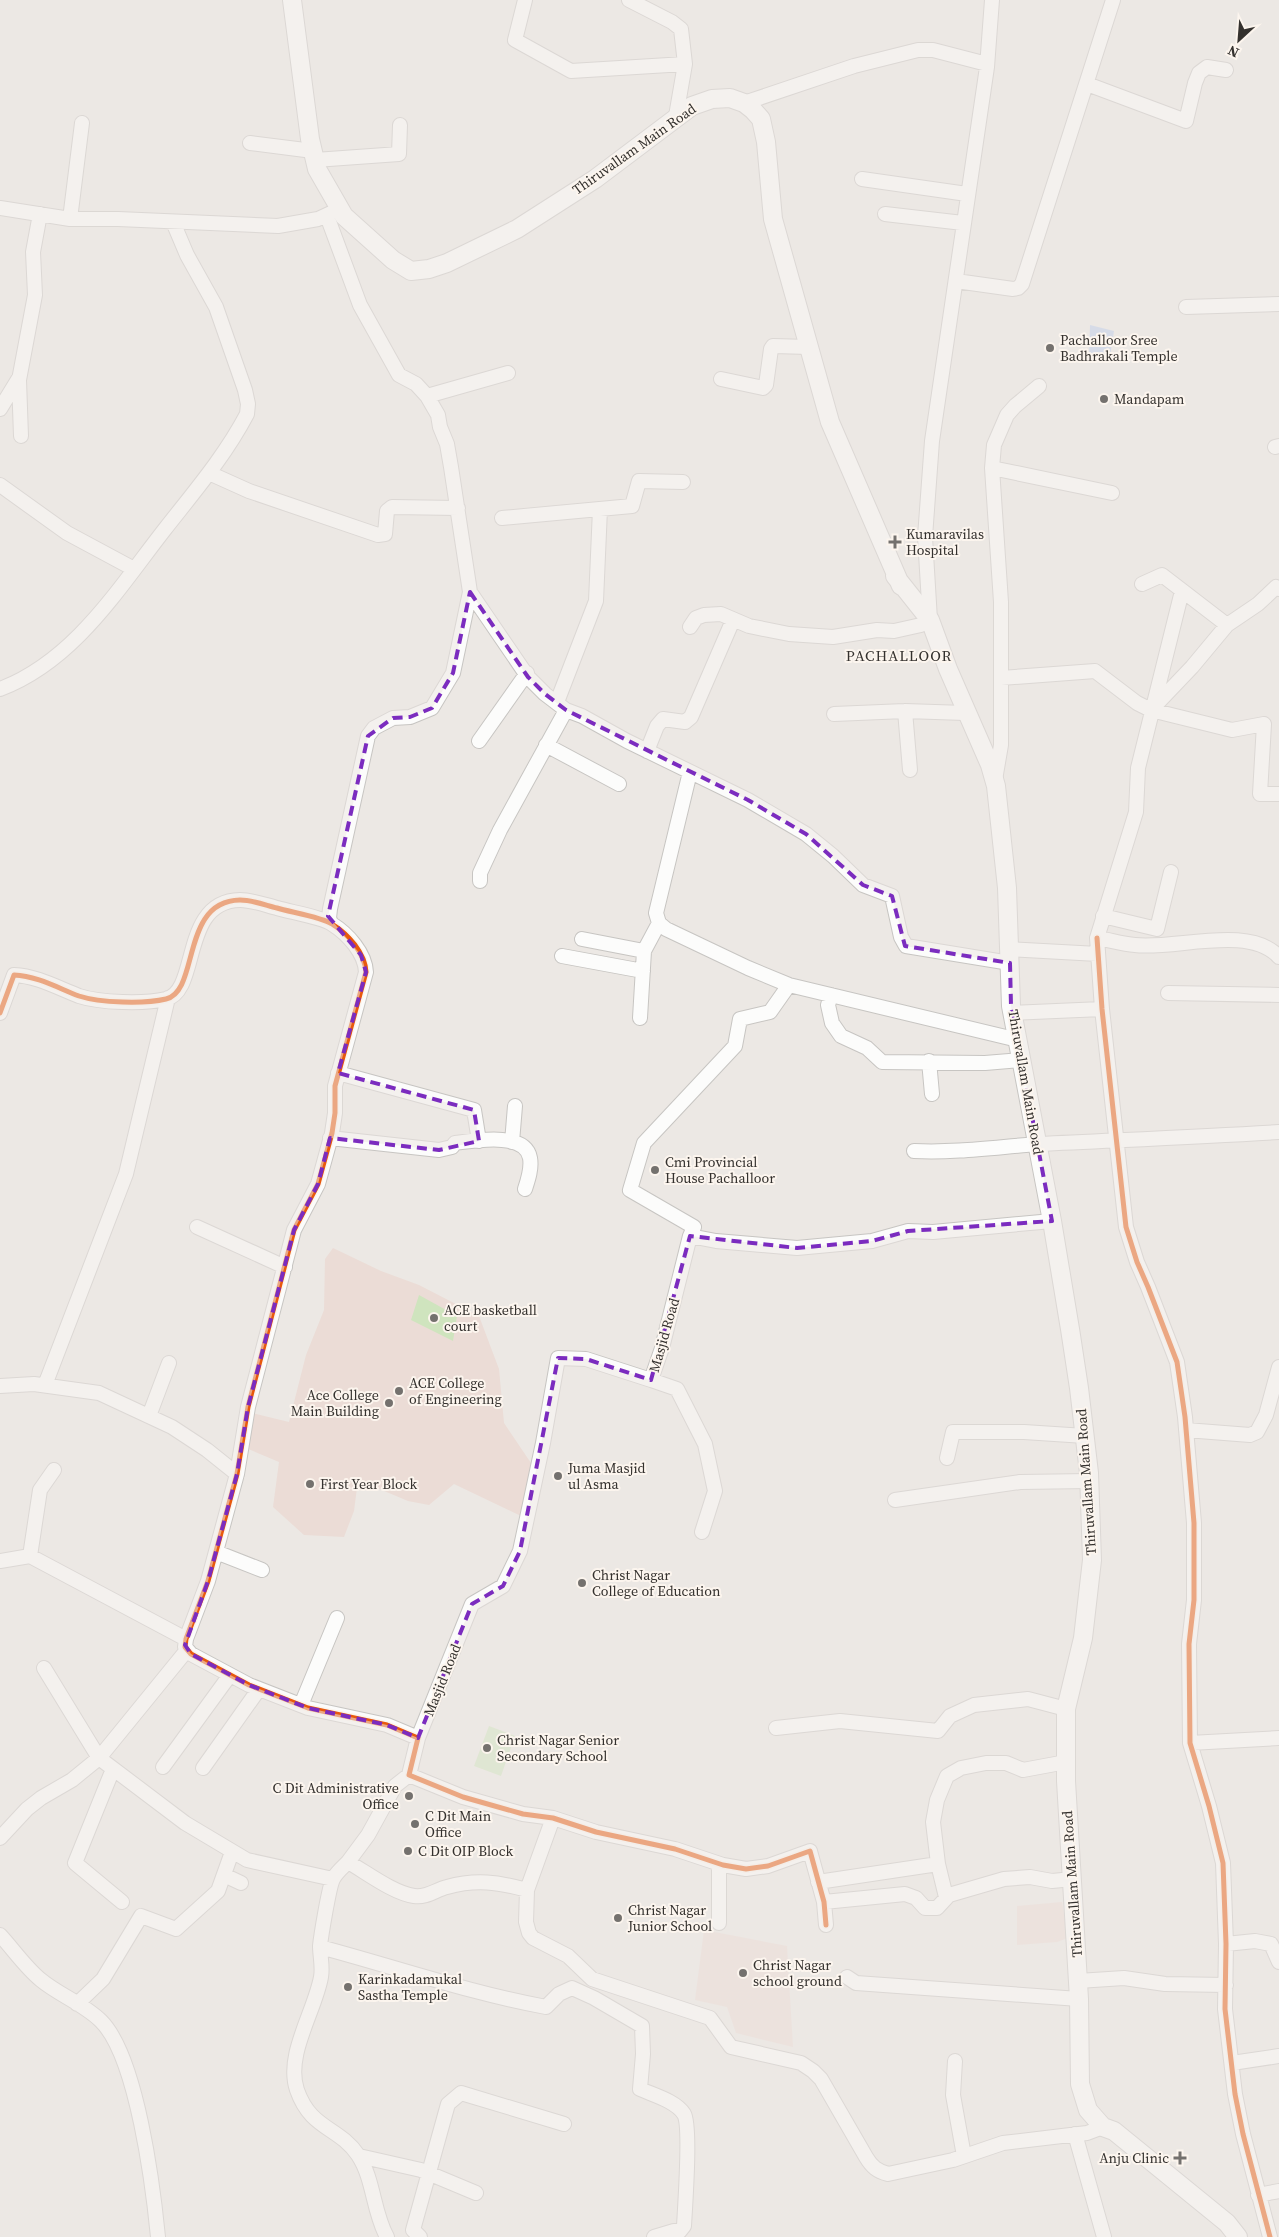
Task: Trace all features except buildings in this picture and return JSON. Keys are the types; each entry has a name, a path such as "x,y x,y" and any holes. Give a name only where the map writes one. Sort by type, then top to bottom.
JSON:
{"main road":[{"name":"Thiruvallam Main Road","path":"292,0 314,155 317,169 333,213 393,260 411,271 429,269 447,263 517,229 595,179 676,116 692,106 712,99 730,98 744,103 760,119 766,142 773,219 830,422 895,576 925,622 948,669 995,781 1006,888 1013,1013 1052,1221 1079,1388 1089,1482 1092,1560 1082,1638 1066,1709 1066,1762 1079,2000 1080,2084 1088,2110 1103,2127 1114,2131 1227,2223 1238,2237"}],"street":[{"path":"525,0 515,40 571,71 684,64"},
{"path":"629,0 672,22 681,29 684,64 676,116"},
{"path":"690,627 696,618 704,615 720,614 749,626 833,637 877,630 894,630 925,622 926,537 932,441 987,64 992,0"},
{"path":"956,281 1013,289 1018,288 1022,284 1113,0"},
{"path":"744,103 867,62 918,50 933,50 987,64"},
{"path":"1086,84 1186,121 1199,73 1207,67 1226,70"},
{"path":"70,219 82,123"},
{"path":"250,143 314,155 399,154 400,125"},
{"path":"862,179 967,194"},
{"path":"0,208 70,219 278,226 298,224 333,213 360,305 399,375 416,384 427,396 438,416 447,444 470,592 453,673 432,708 410,717 393,718 374,728 368,736 330,909 329,918 331,923"},
{"path":"21,436 20,375 35,295 34,252 40,214"},
{"path":"885,214 963,223"},
{"path":"0,689 20,681 43,667 86,629 209,473 243,423 249,409 216,307 187,255 173,222"},
{"path":"1186,307 1279,304"},
{"path":"721,379 763,388 766,386 770,349 773,346 809,347"},
{"path":"427,396 508,373"},
{"path":"0,409 20,375"},
{"path":"995,781 1001,745 1001,602 992,468 994,445 1007,415 1039,386"},
{"path":"992,468 1112,493"},
{"path":"209,473 249,490 378,535 384,534 387,511 392,507 458,508"},
{"path":"502,518 632,506 639,481 683,482"},
{"path":"0,486 67,533 134,569"},
{"path":"480,881 480,873 500,830 546,745 596,601 600,509"},
{"path":"1142,584 1162,575 1227,625"},
{"path":"1151,710 1192,667 1227,625 1258,604 1276,586 1279,588"},
{"path":"1182,591 1138,768 1136,812 1097,938 1102,1009 1126,1227 1136,1262 1148,1287 1177,1362 1186,1430 1194,1533 1194,1600 1189,1644 1190,1743 1209,1806 1223,1864 1226,1944 1225,2008 1242,2130 1258,2195 1273,2236"},
{"path":"470,592 537,686 561,706 647,751 748,800 806,834 833,856 862,885 892,896 901,937 906,946 1009,956 1098,954"},
{"path":"647,751 657,726 663,719 685,722 691,717 733,620"},
{"path":"1001,678 1096,671 1137,703 1151,710 1232,730 1264,724 1260,794 1279,794"},
{"path":"479,741 527,673"},
{"path":"834,714 905,711 966,713"},
{"path":"905,711 910,770"},
{"path":"546,745 619,784"},
{"path":"690,772 656,913 659,923 666,929 748,968 789,985 1018,1040"},
{"path":"1103,916 1157,929 1171,872"},
{"path":"0,973 26,976 82,997 99,1001 168,998 180,989 203,922 216,908 230,901 251,901 331,923 352,942 365,964 366,972 334,1086 335,1113 318,1184 294,1230 248,1407 237,1474 208,1581 186,1645 99,1758 72,1780 27,1808 0,1838"},
{"path":"640,1018 644,951 659,923"},
{"path":"1097,938 1136,945 1252,942 1270,949 1279,957"},
{"path":"582,939 644,951"},
{"path":"562,956 643,971"},
{"path":"0,1013 14,975"},
{"path":"789,985 770,1012 740,1019 735,1046 644,1143 630,1190 694,1227 690,1236 716,1241 798,1248 872,1241 908,1231 934,1232 1052,1221"},
{"path":"1168,993 1279,995"},
{"path":"832,995 828,1005 832,1023 841,1036 867,1048 882,1062 985,1063 1021,1060"},
{"path":"45,1385 126,1174 168,998"},
{"path":"1013,1013 1102,1009"},
{"path":"929,1061 932,1094"},
{"path":"338,1073 474,1110 479,1141"},
{"path":"512,1142 515,1106"},
{"path":"914,1151 946,1153 965,1149 984,1150 1037,1144 1279,1132"},
{"path":"330,1138 439,1150 452,1147 455,1143 495,1138 512,1142 521,1146 530,1158 525,1189"},
{"path":"197,1227 285,1267"},
{"name":"Masjid Road","path":"418,1738 472,1604 503,1586 520,1551 543,1443 558,1358 586,1359 651,1380 662,1348 690,1236"},
{"path":"149,1416 169,1363"},
{"path":"1186,1430 1250,1435 1257,1432 1262,1426 1276,1394 1279,1367"},
{"path":"651,1380 677,1389 705,1444 715,1491 702,1532"},
{"path":"0,1386 17,1384 45,1385 99,1393 172,1427 207,1450 237,1474"},
{"path":"947,1458 953,1432 1024,1432 1084,1436"},
{"path":"30,1556 40,1490 54,1470"},
{"path":"895,1500 1020,1482 1089,1482"},
{"path":"216,1552 262,1570"},
{"path":"0,1561 30,1556 186,1645 230,1675 258,1689 301,1705 387,1725 418,1738 409,1775 395,1786 368,1835 333,1879 320,1947 321,1976 296,2058 294,2076 296,2089 311,2116 322,2126 346,2141 359,2156 368,2179 379,2219 387,2237"},
{"path":"301,1705 337,1618"},
{"path":"44,1668 99,1758 185,1824 247,1860 333,1879"},
{"path":"163,1766 230,1675"},
{"path":"204,1768 258,1689"},
{"path":"776,1728 840,1721 938,1731 950,1716 974,1705 1028,1699 1066,1709"},
{"path":"1190,1743 1279,1738"},
{"path":"824,1902 905,1894 916,1898 925,1908 941,1906 946,1897 938,1864 933,1816 945,1780 951,1772 972,1765 986,1763 1006,1763 1022,1770 1066,1762"},
{"path":"113,1769 75,1863 122,1902"},
{"path":"409,1775 463,1797 523,1814 553,1818 624,1839 675,1849 718,1864 746,1870 768,1866 810,1851 824,1902 826,1925"},
{"path":"553,1818 527,1890 526,1922 529,1933 537,1942 568,1956 592,1979 710,2018 717,2025 731,2047 801,2063 821,2079 869,2162 880,2172 888,2174 964,2156 1002,2143 1075,2134 1103,2127"},
{"path":"77,2004 103,1979 142,1916 176,1929 218,1891 232,1852"},
{"path":"348,1862 412,1896 426,1896 446,1887 482,1881 527,1890"},
{"path":"718,1864 719,1923"},
{"path":"818,1882 938,1864"},
{"path":"224,1875 241,1883"},
{"path":"946,1897 983,1885 1017,1877 1052,1881 1073,1879"},
{"path":"0,1935 40,1980 101,2022 112,2037 129,2075 152,2179 158,2237"},
{"path":"1226,1944 1255,1941 1271,1944 1279,1962"},
{"path":"320,1947 407,1970 445,1983 546,2007 559,1994 572,1988 594,1998 642,2026 643,2054 640,2089 678,2108 685,2116 687,2153 684,2226 680,2231 654,2237"},
{"path":"847,1977 856,1983 1079,2000"},
{"path":"1078,1981 1124,1978 1165,1984 1226,1985"},
{"path":"1232,2063 1279,2056"},
{"path":"954,2061 953,2095 964,2156"},
{"path":"420,2237 414,2230 428,2173 448,2104 461,2093 564,2124"},
{"path":"1075,2134 1104,2237"},
{"path":"359,2156 415,2168 476,2193"},
{"path":"1258,2195 1279,2191"}],"highlighted area":[{"path":"470,592 528,677 545,694 566,710 748,800 806,834 863,885 892,896 905,946 1010,963 1011,1006 1052,1221 908,1231 872,1241 797,1248 690,1236 651,1380 586,1359 558,1358 520,1551 503,1586 472,1604 418,1738 387,1725 308,1708 249,1685 191,1654 185,1645 208,1581 237,1474 248,1407 294,1230 318,1184 330,1138 439,1150 479,1141 474,1110 338,1073 366,972 361,955 328,916 368,736 393,718 410,717 432,708 453,673"}],"shaded area":[{"name":"ACE College of Engineering","path":"333,1248 381,1271 419,1285 479,1316 499,1369 504,1423 531,1463 521,1516 454,1484 429,1505 408,1501 358,1480 354,1511 344,1537 304,1535 273,1507 279,1462 246,1448 252,1413 289,1422 306,1355 324,1310 325,1259"},
{"path":"1062,1902 1068,1938 1057,1942 1017,1945 1017,1906"},
{"name":"Christ Nagar school ground","path":"704,1930 787,1946 793,2047 736,2033 727,2007 695,2000"}],"green space":[{"name":"ACE basketball court","path":"419,1295 457,1316 453,1341 411,1320"},
{"path":"489,1726 515,1736 501,1776 474,1766"}],"water":[{"path":"1090,325 1114,331 1109,362 1089,358"}],"cycle path":[{"path":"0,1013 14,975 39,980 79,996 98,1000 135,1002 166,999 176,992 183,980 199,930 208,915 221,904 240,900 254,902 321,919 332,924 350,939 363,958 366,972 335,1086 335,1113 332,1133 318,1184 294,1230 248,1407 237,1474 208,1581 186,1639 185,1647 191,1654 249,1685 308,1708 387,1725 418,1738 409,1775 463,1797 523,1814 553,1818 596,1832 675,1849 723,1865 746,1869 768,1866 810,1851 824,1902 826,1925"},
{"path":"1097,938 1102,1009 1126,1227 1137,1262 1177,1362 1185,1417 1194,1523 1194,1600 1189,1644 1190,1743 1209,1806 1223,1863 1226,1944 1225,2009 1235,2094 1243,2134 1270,2237"}],"place":[{"name":"Pachalloor Sree Badhrakali Temple","path":"1050,348"},
{"name":"Mandapam","path":"1104,399"},
{"name":"Kumaravilas Hospital","path":"895,542"},
{"name":"Cmi Provincial House Pachalloor","path":"655,1170"},
{"name":"ACE basketball court","path":"434,1318"},
{"name":"ACE College of Engineering","path":"399,1391"},
{"name":"Ace College Main Building","path":"389,1403"},
{"name":"Juma Masjid ul Asma","path":"558,1476"},
{"name":"First Year Block","path":"310,1484"},
{"name":"Christ Nagar College of Education","path":"582,1583"},
{"name":"Christ Nagar Senior Secondary School","path":"487,1748"},
{"name":"C Dit Administrative Office","path":"409,1796"},
{"name":"C Dit Main Office","path":"415,1824"},
{"name":"C Dit OIP Block","path":"408,1851"},
{"name":"Christ Nagar Junior School","path":"618,1918"},
{"name":"Christ Nagar school ground","path":"743,1973"},
{"name":"Karinkadamukal Sastha Temple","path":"348,1987"},
{"name":"Anju Clinic","path":"1180,2158"}],"district":[{"name":"PACHALLOOR","path":"899,655"}]}
